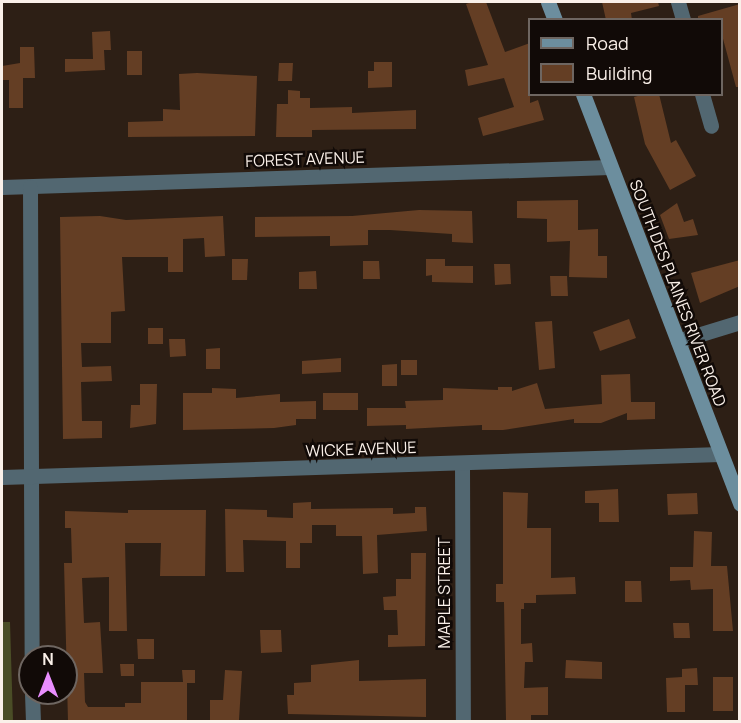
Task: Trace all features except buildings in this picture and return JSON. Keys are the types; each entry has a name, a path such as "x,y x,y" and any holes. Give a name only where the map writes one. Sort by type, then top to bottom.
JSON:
{"main road":[{"path":"549,2 554,18"},
{"name":"SOUTH DES PLAINES RIVER ROAD","path":"584,96 740,504"}],"street":[{"path":"678,2 682,18"},
{"path":"703,96 711,126"},
{"name":"FOREST AVENUE","path":"2,187 610,167"},
{"path":"30,187 32,645"},
{"path":"678,341 740,322"},
{"name":"WICKE AVENUE","path":"2,477 721,454"},
{"name":"MAPLE STREET","path":"462,464 463,722"},
{"path":"32,705 33,722"}],"green space":[{"path":"2,622 10,622 13,721 2,721"}]}
